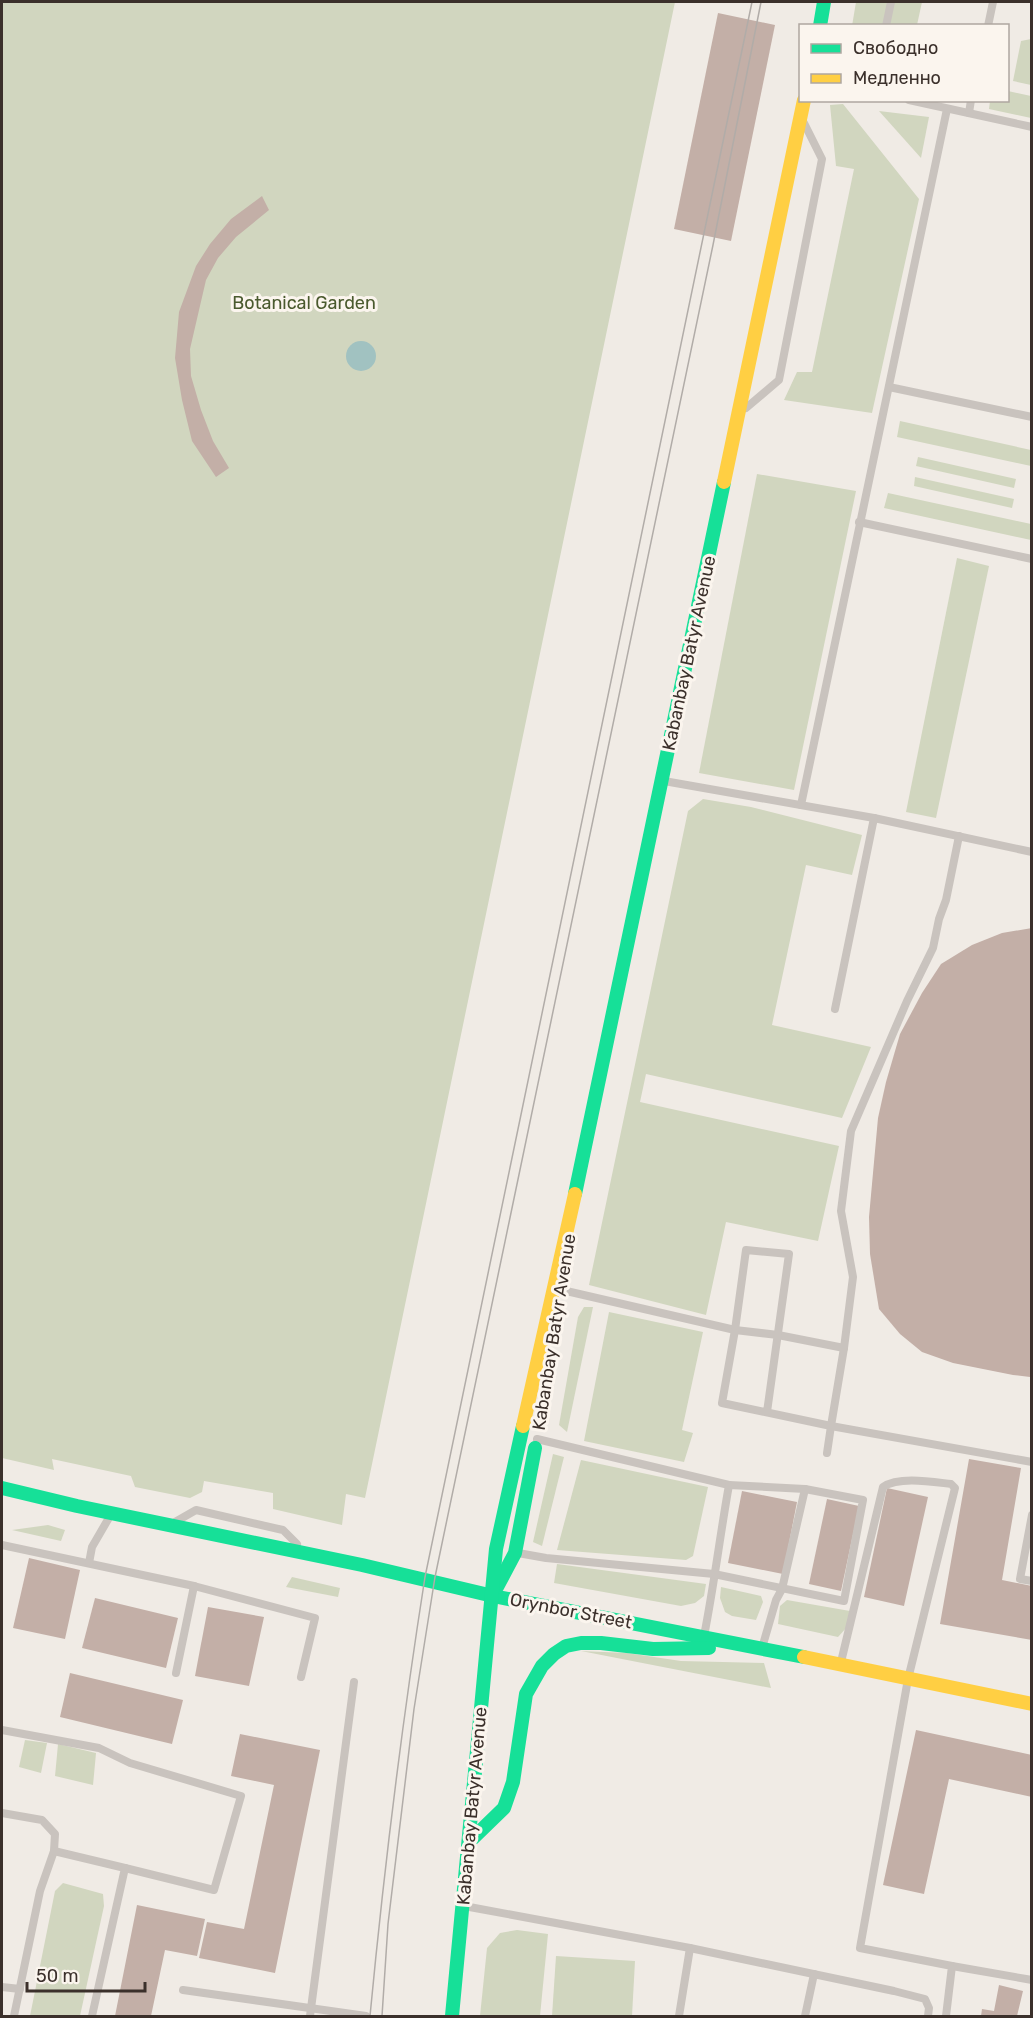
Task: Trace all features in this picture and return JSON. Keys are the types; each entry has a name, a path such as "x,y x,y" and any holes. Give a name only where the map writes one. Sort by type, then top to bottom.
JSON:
{"main road":[{"path":"820,24 825,2"},
{"name":"Kabanbay Batyr Avenue","path":"452,2016 496,1549 573,1205 804,102"},
{"name":"Kabanbay Batyr Avenue","path":"545,1393 573,1205"},
{"name":"Kabanbay Batyr Avenue","path":"493,1596 515,1552 538,1433"},
{"name":"Orynbor Street","path":"2,1487 61,1502 493,1596 1032,1704"},
{"name":"Orynbor Street","path":"2,1487 78,1502 111,1513"},
{"path":"469,1842 504,1808 513,1782 526,1694 542,1666 554,1654 566,1646 581,1643 652,1649 757,1648"}],"lane":[{"path":"886,24 891,2"},
{"path":"988,24 993,2"},
{"path":"917,102 1032,127"},
{"path":"969,113 971,102"},
{"path":"801,805 947,109"},
{"path":"739,414 779,380 822,159 801,116"},
{"path":"889,387 1032,417"},
{"path":"860,522 1032,559"},
{"path":"663,781 874,818 1032,852"},
{"path":"835,1009 874,818"},
{"path":"826,1453 844,1348 853,1277 841,1211 851,1131 907,1001 933,948 960,836"},
{"path":"767,1413 789,1254 746,1250 722,1403 767,1413 831,1426 1032,1462"},
{"path":"562,1290 735,1330 778,1335 844,1348"},
{"path":"515,1552 546,1558 714,1574 844,1601 863,1500 804,1489 729,1485 538,1433"},
{"path":"840,1665 883,1487 909,1481 951,1484 955,1488 908,1679 860,1948 1032,1980"},
{"path":"704,1637 729,1485"},
{"path":"757,1648 782,1589 804,1489"},
{"path":"27,1505 61,1502"},
{"path":"169,1525 196,1510 283,1530 305,1554"},
{"path":"89,1563 92,1547 111,1513"},
{"path":"1032,1515 1020,1579 1032,1581"},
{"path":"2,1545 194,1586 315,1618 301,1677"},
{"path":"176,1673 194,1586"},
{"path":"310,2013 354,1682"},
{"path":"2,1730 99,1748 130,1763 241,1796 214,1890 54,1851"},
{"path":"2,1813 42,1820 55,1834 54,1851 40,1891 14,2016"},
{"path":"92,2016 125,1868"},
{"path":"463,1905 690,1948 894,1991 925,1999 929,2008 928,2016"},
{"path":"679,2016 690,1948"},
{"path":"946,2016 952,1966"},
{"path":"805,2016 814,1974"},
{"path":"2,1987 21,1989"},
{"path":"183,1990 310,2013 366,2016"}],"green space":[{"name":"Botanical Garden","path":"2,2 675,2 365,1498 346,1494 342,1525 273,1509 273,1493 204,1481 202,1492 190,1498 135,1487 131,1476 52,1459 54,1470 2,1458"},
{"path":"856,2 922,2 917,24 852,24"},
{"path":"1031,39 1031,85 1013,81 1021,41"},
{"path":"1009,91 1031,96 1031,118 989,109 990,102 1009,102"},
{"path":"843,104 919,199 872,413 784,400 797,372 812,372 854,169 836,166 830,105"},
{"path":"879,111 929,117 921,158"},
{"path":"900,421 1031,450 1031,466 897,437"},
{"path":"918,457 1016,479 1014,488 916,466"},
{"path":"757,474 856,491 794,790 699,773"},
{"path":"915,477 1014,499 1012,508 914,486"},
{"path":"888,493 1031,524 1031,540 884,508"},
{"path":"957,558 989,566 936,818 906,812"},
{"path":"703,799 751,807 862,835 852,875 806,865 772,1025 871,1047 842,1118 646,1074 640,1102 839,1146 818,1241 726,1222 706,1315 589,1285 688,811"},
{"path":"584,1307 593,1307 567,1432 559,1425 578,1317"},
{"path":"609,1312 703,1332 682,1430 693,1433 684,1462 584,1441"},
{"path":"553,1454 564,1457 542,1546 533,1542"},
{"path":"581,1460 708,1487 693,1556 686,1560 557,1550"},
{"path":"48,1525 65,1530 61,1541 12,1530"},
{"path":"557,1564 706,1584 704,1596 695,1603 681,1606 554,1583"},
{"path":"292,1577 340,1588 338,1597 286,1587"},
{"path":"721,1587 761,1596 763,1602 756,1620 732,1616 725,1612 720,1598"},
{"path":"787,1600 850,1611 847,1627 838,1637 778,1624 780,1606"},
{"path":"581,1651 627,1653 681,1661 764,1663 771,1688"},
{"path":"25,1740 47,1743 41,1773 19,1767"},
{"path":"58,1744 96,1753 93,1785 55,1776"},
{"path":"63,1883 103,1894 104,1906 80,2016 30,2016 55,1891"},
{"path":"517,1930 548,1934 540,2016 480,2016 487,1948 500,1933"},
{"path":"556,1956 635,1961 632,2016 552,2016"}],"water":[{"path":"361,341 372,345 376,356 372,367 361,371 350,367 346,356 350,345"}],"building":[{"path":"718,13 775,25 731,241 674,229"},
{"path":"262,196 269,210 236,237 218,258 206,280 190,349 191,376 201,410 213,441 229,468 216,477 192,441 182,400 175,358 179,312 196,266 210,244 231,219"},
{"path":"1032,928 1032,1376 1030,1377 953,1363 922,1352 900,1334 879,1309 870,1254 869,1217 878,1118 886,1082 900,1034 922,993 941,964 972,945 1002,933"},
{"path":"969,1459 1021,1468 1002,1580 1032,1586 1032,1640 940,1624"},
{"path":"887,1488 928,1497 904,1606 864,1597"},
{"path":"742,1491 797,1502 783,1574 728,1563"},
{"path":"827,1499 859,1506 841,1591 809,1584"},
{"path":"29,1558 80,1570 65,1639 13,1628"},
{"path":"95,1598 178,1618 166,1668 82,1648"},
{"path":"208,1607 264,1617 249,1686 195,1676"},
{"path":"70,1673 183,1700 172,1744 60,1717"},
{"path":"916,1730 1032,1755 1032,1797 949,1779 924,1894 883,1885"},
{"path":"240,1734 320,1750 275,1973 199,1958 207,1922 244,1929 274,1785 231,1776"},
{"path":"137,1905 205,1919 197,1956 165,1950 151,2016 115,2016"},
{"path":"999,1985 1023,1991 1017,2016 981,2016 982,2009 994,2011"}],"tram line":[{"path":"370,2016 394,1796 425,1577 752,2"},
{"path":"382,2016 388,1924 414,1709 435,1577 713,245 761,2"}],"traffic: fast":[{"path":"820,24 824,2"},
{"path":"575,1194 724,482"},
{"path":"452,2016 496,1549 523,1426"},
{"path":"497,1587 515,1553 535,1448"},
{"path":"2,1488 77,1506 362,1565 493,1596 804,1657"},
{"path":"469,1842 504,1808 513,1782 526,1694 542,1666 554,1654 566,1646 581,1643 653,1649 709,1648"}],"traffic: slow":[{"path":"724,482 804,102"},
{"path":"523,1426 575,1194"},
{"path":"804,1657 1032,1704"}]}
